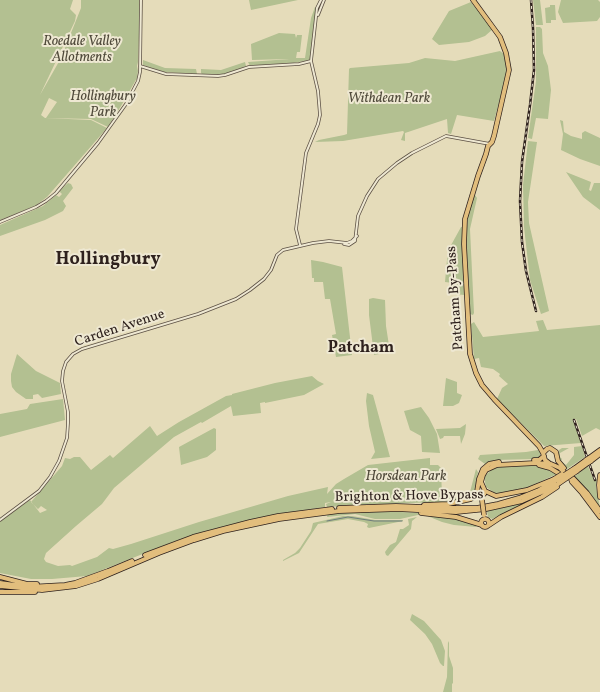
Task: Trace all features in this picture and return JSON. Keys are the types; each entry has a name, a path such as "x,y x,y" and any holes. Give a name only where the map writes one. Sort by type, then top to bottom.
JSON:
{"highway":[{"name":"Patcham By-Pass","path":"473,0 500,37 505,48 509,64 507,83 492,142 473,189 465,219 464,244 470,354 477,376 489,393 539,446"},
{"path":"539,446 555,451 557,460 561,466 587,493 600,511"},
{"path":"539,446 546,461 550,464"},
{"path":"489,525 489,521 485,518 481,492 480,474 483,469 489,464 505,461 537,460 547,449"},
{"path":"587,461 600,450"},
{"path":"387,509 463,518 486,527 501,517 542,497 556,482 600,454"},
{"path":"550,464 557,460"},
{"path":"533,463 550,468 572,482"},
{"path":"481,492 482,479 485,471 492,466 504,464 550,464 560,468 571,479 600,517"},
{"path":"481,492 494,496 527,490 556,482 575,469"},
{"path":"600,475 600,497"},
{"path":"482,479 484,488 487,491 500,495"},
{"name":"Brighton & Hove Bypass","path":"0,583 29,587 65,585 108,571 158,550 193,538 250,522 309,511 339,508 396,506 458,509 488,506 524,496 556,482"},
{"name":"Brighton & Hove Bypass","path":"0,586 42,590 59,589 80,585 194,540 251,525 309,514 387,509 456,512 486,509 522,501 556,482"},
{"path":"396,506 456,503 471,499 481,492"},
{"path":"482,525 481,522 485,518"},
{"path":"0,577 27,584 53,584 83,580"},
{"path":"0,592 40,592 59,589"}],"street":[{"path":"0,222 36,207 46,201 59,189 98,143 126,104 138,81 140,66 141,0"},
{"path":"300,245 296,229 306,153 318,124 320,115 318,91 311,61 318,6 321,0"},
{"path":"317,19 324,0"},
{"path":"140,66 166,74 225,76 249,67 298,64 311,61"},
{"name":"Carden Avenue","path":"0,520 39,491 50,477 59,461 67,438 68,423 68,412 62,381 63,371 66,362 73,354 82,349 198,314 236,299 256,287 264,279 271,270 275,258 280,252 300,245 326,242 347,245 350,244 355,241 357,236 358,216 367,196 382,174 412,153 446,136 490,144"}],"green space":[{"path":"0,0 73,0 70,9 76,15 75,21 40,95 61,58 81,8 81,0 139,0 140,13 137,78 108,127 91,119 46,118 57,102 49,98 41,115 45,118 91,120 107,128 47,197 35,206 0,220"},
{"path":"249,0 298,0 251,10"},
{"path":"533,0 540,0 543,25 536,25"},
{"path":"561,0 598,0 600,2 600,17 597,21 563,23 558,12"},
{"path":"471,2 493,29 485,36 469,42 439,45 432,39 449,11"},
{"path":"550,5 555,5 556,20 551,20 551,23 546,23 545,8 550,7"},
{"path":"315,7 310,60 293,63 250,66 248,62 290,59 252,60 251,44 279,33 295,34 296,38 297,35 302,35 300,52 297,52 296,58 305,58 311,18"},
{"path":"536,27 540,27 542,29 543,53 548,66 551,90 548,119 536,118 532,139 528,138 536,81"},
{"name":"Withdean Park","path":"500,51 504,54 507,73 494,121 457,115 451,134 448,133 447,119 405,133 405,141 401,140 403,131 343,141 315,142 347,134 350,68 409,63 425,58 455,61"},
{"path":"143,60 165,68 196,69 197,74 164,72 143,65"},
{"path":"245,62 246,66 224,75 201,73 201,69 221,70"},
{"path":"560,120 563,121 564,132 571,136 582,139 582,133 585,131 600,138 600,166 561,150 563,134"},
{"path":"528,141 537,142 528,202 529,223 549,311 541,314 530,280 524,227 523,185"},
{"path":"566,172 591,182 589,190 591,191 594,183 600,183 600,210 583,197"},
{"path":"68,183 71,184 73,188 63,201 66,206 63,211 45,220 0,236 0,225 43,206 56,195 59,197 62,194 59,191"},
{"path":"475,195 477,198 470,229 473,315 470,314 466,238 468,215 473,196"},
{"path":"461,227 464,295 455,294 455,291 453,290 453,283 445,282 450,247"},
{"path":"311,260 342,267 352,355 336,357 332,335 336,334 330,299 325,299 323,282 314,282 314,278 312,278"},
{"path":"373,298 385,300 386,326 390,352 374,355 369,315 369,299"},
{"path":"543,320 547,330 600,325 600,430 596,428 582,436 576,419 573,420 581,443 544,446 497,399 502,388 508,384 499,376 500,374 493,369 481,367 479,358 474,359 471,324 474,322 483,337 539,331 536,321"},
{"path":"17,354 36,371 60,383 61,394 42,398 38,394 33,395 33,399 26,399 16,392 12,387 11,374"},
{"name":"Horsdean Park","path":"312,376 324,384 304,395 260,403 261,413 233,416 231,406 174,437 114,488 102,504 46,553 44,559 46,562 58,566 72,566 97,557 109,548 113,549 131,544 288,496 328,487 327,494 336,484 368,465 430,458 430,465 438,465 441,468 442,497 470,492 476,469 478,472 474,494 466,498 440,502 327,507 326,504 331,502 325,503 325,507 268,516 173,542 87,576 52,579 31,579 0,573 0,521 30,500 31,502 62,466 65,458 70,459 80,457 91,470 110,455 113,458 150,426 157,436 226,396 275,383","holes":["33,504 38,509 41,506 47,510 40,513"]},
{"path":"446,378 457,382 457,393 462,395 459,403 453,406 443,406"},
{"path":"367,393 373,395 390,457 371,459 375,452 369,426 366,401"},
{"path":"63,399 65,420 0,437 0,414 27,409 30,404"},
{"path":"421,407 429,418 437,434 440,453 422,452 421,436 410,430 404,411"},
{"path":"466,424 465,434 461,444 460,436 444,436 440,439 436,429 460,428"},
{"path":"214,428 216,429 216,450 207,457 181,465 179,447"},
{"path":"582,446 585,457 567,469 559,460 559,450 562,448 569,448 560,453 560,457 562,459 561,461 566,465 574,455 574,447"},
{"path":"538,450 541,453 540,456 539,458 535,459 497,460 485,464 478,459 480,455"},
{"path":"528,465 543,467 557,474 526,488 504,493 495,493 486,487 485,476 492,469 498,467"},
{"path":"588,466 594,481 597,479 596,487 600,508 574,477"},
{"path":"536,498 492,519 488,517 487,511"},
{"path":"381,511 420,513 418,515 400,519 375,519 355,514 327,517 328,513"},
{"path":"425,515 448,517 478,524 476,527 454,525"},
{"path":"343,516 375,520 403,521 369,528 367,527 368,524 364,522 348,519 318,524 299,553 283,561 300,548 311,531 313,523"},
{"path":"417,517 412,521 411,529 388,556 386,555 385,552 390,545 396,542 400,529 403,529 409,525 408,519"},
{"path":"412,614 424,621 441,640 445,651 444,666 440,663 432,644 425,634 410,620"},
{"path":"448,641 449,656 453,668 453,683 452,692 443,692 447,677"}],"waterway":[{"path":"327,521 348,517 374,521 402,521"}],"railway":[{"path":"531,0 534,70 522,162 520,201 522,242 526,271 536,311"},
{"path":"574,420 595,480"}],"district":[{"name":"Hollingbury","path":"108,261"},
{"name":"Patcham","path":"361,349"}],"park label":[{"name":"Roedale Valley Allotments","path":"82,50"},
{"name":"Hollingbury Park","path":"103,106"}]}
